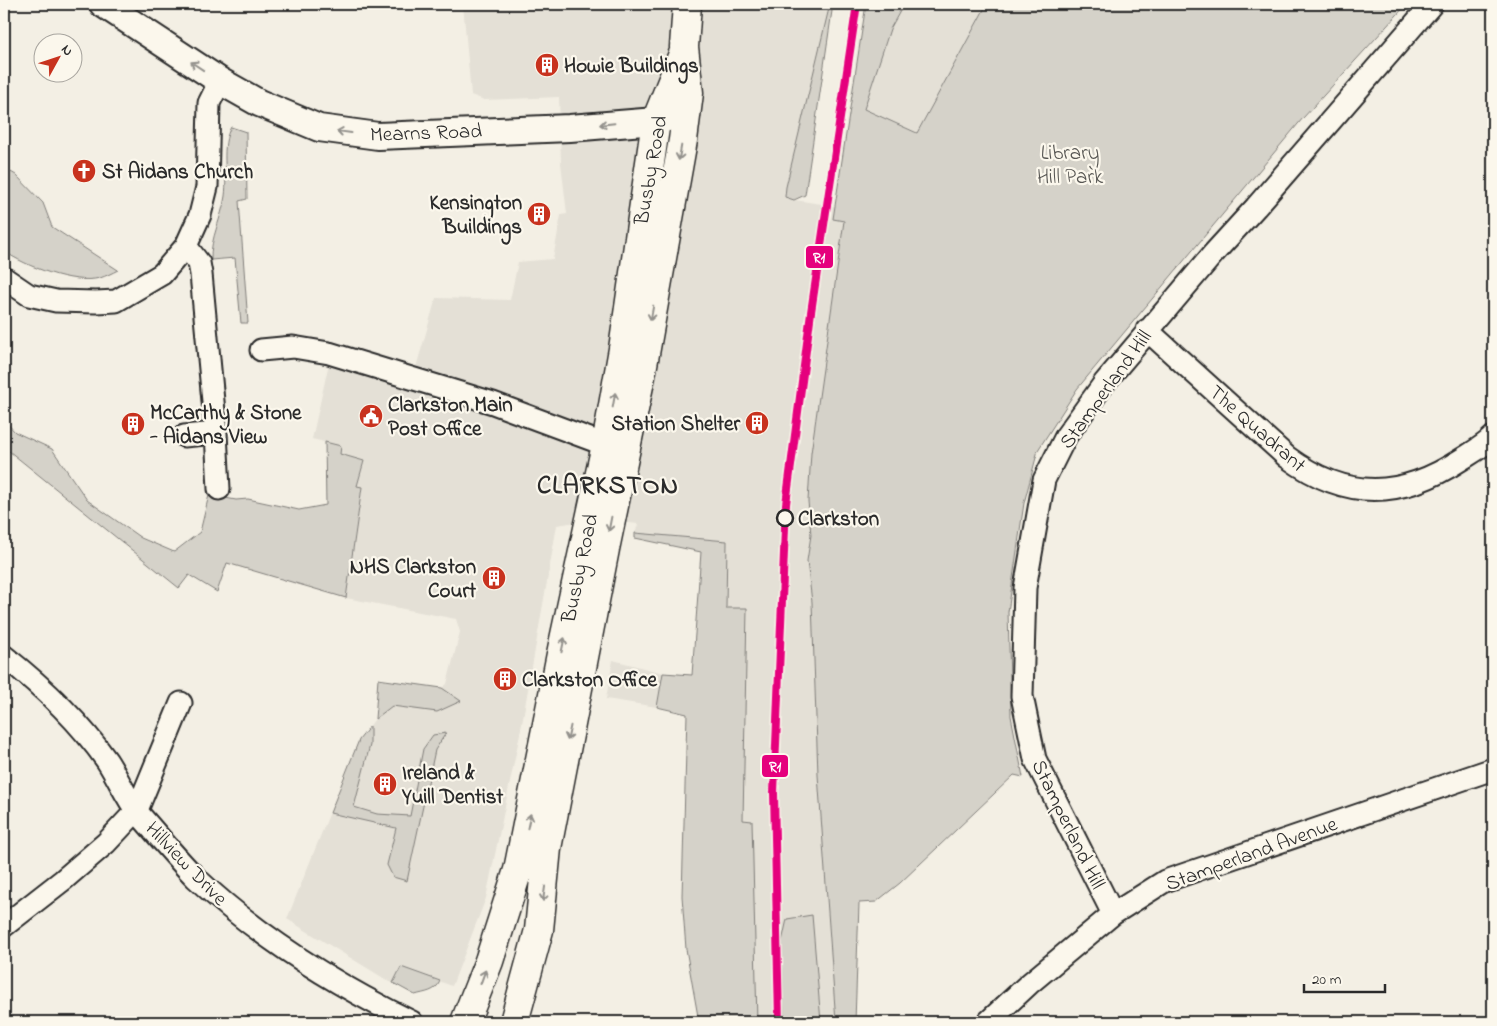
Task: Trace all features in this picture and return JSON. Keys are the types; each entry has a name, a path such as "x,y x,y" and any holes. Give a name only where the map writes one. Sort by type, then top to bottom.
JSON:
{"main road":[{"name":"Busby Road","path":"514,1022 539,930 549,839 641,376 688,105 684,51 687,4"},
{"name":"Busby Road","path":"465,1022 489,961 518,870 562,650 606,445 623,348 656,121 684,51"}],"street":[{"name":"Mearns Road","path":"102,4 220,81 259,104 319,128 378,136 656,121 676,116 688,105"},
{"name":"Stamperland Hill","path":"1113,914 1036,759 1022,696 1025,588 1044,480 1066,436 1105,382 1147,330 1432,4"},
{"path":"4,278 29,295 56,301 116,301 162,274 186,246 196,226 206,194 209,160 209,103 220,81"},
{"path":"186,246 198,262 201,274 216,434 219,489"},
{"name":"The Quadrant","path":"1147,330 1288,457 1310,474 1327,482 1364,488 1411,485 1442,472 1484,445 1493,437"},
{"path":"261,350 293,347 329,353 493,403 606,445"},
{"path":"184,436 216,434"},
{"name":"Hillview Drive","path":"4,656 71,716 106,761 137,810 195,877 282,948 380,1007 412,1022"},
{"path":"4,926 63,880 106,843 137,810 181,703"},
{"name":"Stamperland Avenue","path":"988,1022 1029,984 1113,914 1165,881 1493,769"}],"shaded area":[{"path":"463,4 830,4 785,197 835,206 833,219 844,221 811,453 808,501 811,535 807,561 812,602 818,775 836,1022 719,1022 727,541 635,533 638,524 595,519 557,525 521,729 486,898 452,986 401,967 393,983 390,982 287,919 359,740 375,719 378,679 442,688 447,684 460,632 456,619 346,598 362,488 357,486 364,461 339,454 341,446 312,439 329,363 415,371 436,298 510,300 518,262 553,259 561,215 567,214 561,163 559,97 484,100 471,95"},
{"path":"904,4 987,4 917,133 864,109 890,29"},
{"path":"613,660 663,673 657,707 606,699"}],"green space":[{"path":"830,4 833,4 805,195 794,200 785,197 786,187"},
{"name":"Library Hill Park","path":"866,4 904,4 890,29 864,109 917,133 987,4 1073,4 1081,10 1086,4 1407,4 1303,118 1077,389 1038,450 1024,503 1008,612 1011,716 1023,777 1014,775 900,883 876,902 859,903 855,1022 836,1022 818,775 812,602 807,561 811,535 808,501 811,453 844,221 833,219"},
{"path":"231,127 246,132 247,199 239,201 248,323 241,323 235,258 211,260 212,244 225,196 225,151"},
{"path":"4,168 16,175 43,203 52,227 118,270 100,278 77,279 36,268 4,251"},
{"path":"4,420 15,432 52,449 87,500 141,538 174,552 200,532 209,495 236,500 248,499 299,510 326,505 325,442 341,446 340,454 364,461 357,486 362,487 346,598 227,563 217,592 189,575 179,588 4,447"},
{"path":"635,533 727,541 726,608 747,608 743,820 752,821 757,1022 699,1022 686,949 682,896 687,714 657,707 663,673 692,675 701,552 635,538"},
{"path":"378,679 442,688 461,701 437,712 392,706 375,719"},
{"path":"370,726 370,745 354,807 377,814 410,816 423,749 433,735 446,733 435,750 407,881 393,877 387,865 396,828 330,813 359,740"},
{"path":"812,915 821,1022 784,1022 782,942 787,919"},
{"path":"401,967 440,981 433,989 415,995 393,983"}],"transit line":[{"name":"R1","path":"779,1022 774,793 786,504 811,312 857,4"}],"place":[{"name":"Howie Buildings","path":"547,65"},
{"name":"St Aidans Church","path":"84,171"},
{"name":"Kensington Buildings","path":"539,214"},
{"name":"Clarkston Main Post Office","path":"371,416"},
{"name":"Station Shelter","path":"757,423"},
{"name":"McCarthy & Stone - Aidans View","path":"133,424"},
{"name":"Clarkston","path":"785,518"},
{"name":"NHS Clarkston Court","path":"494,578"},
{"name":"Clarkston Office","path":"505,679"},
{"name":"Ireland & Yuill Dentist","path":"385,784"}],"district":[{"name":"CLARKSTON","path":"608,484"}]}
